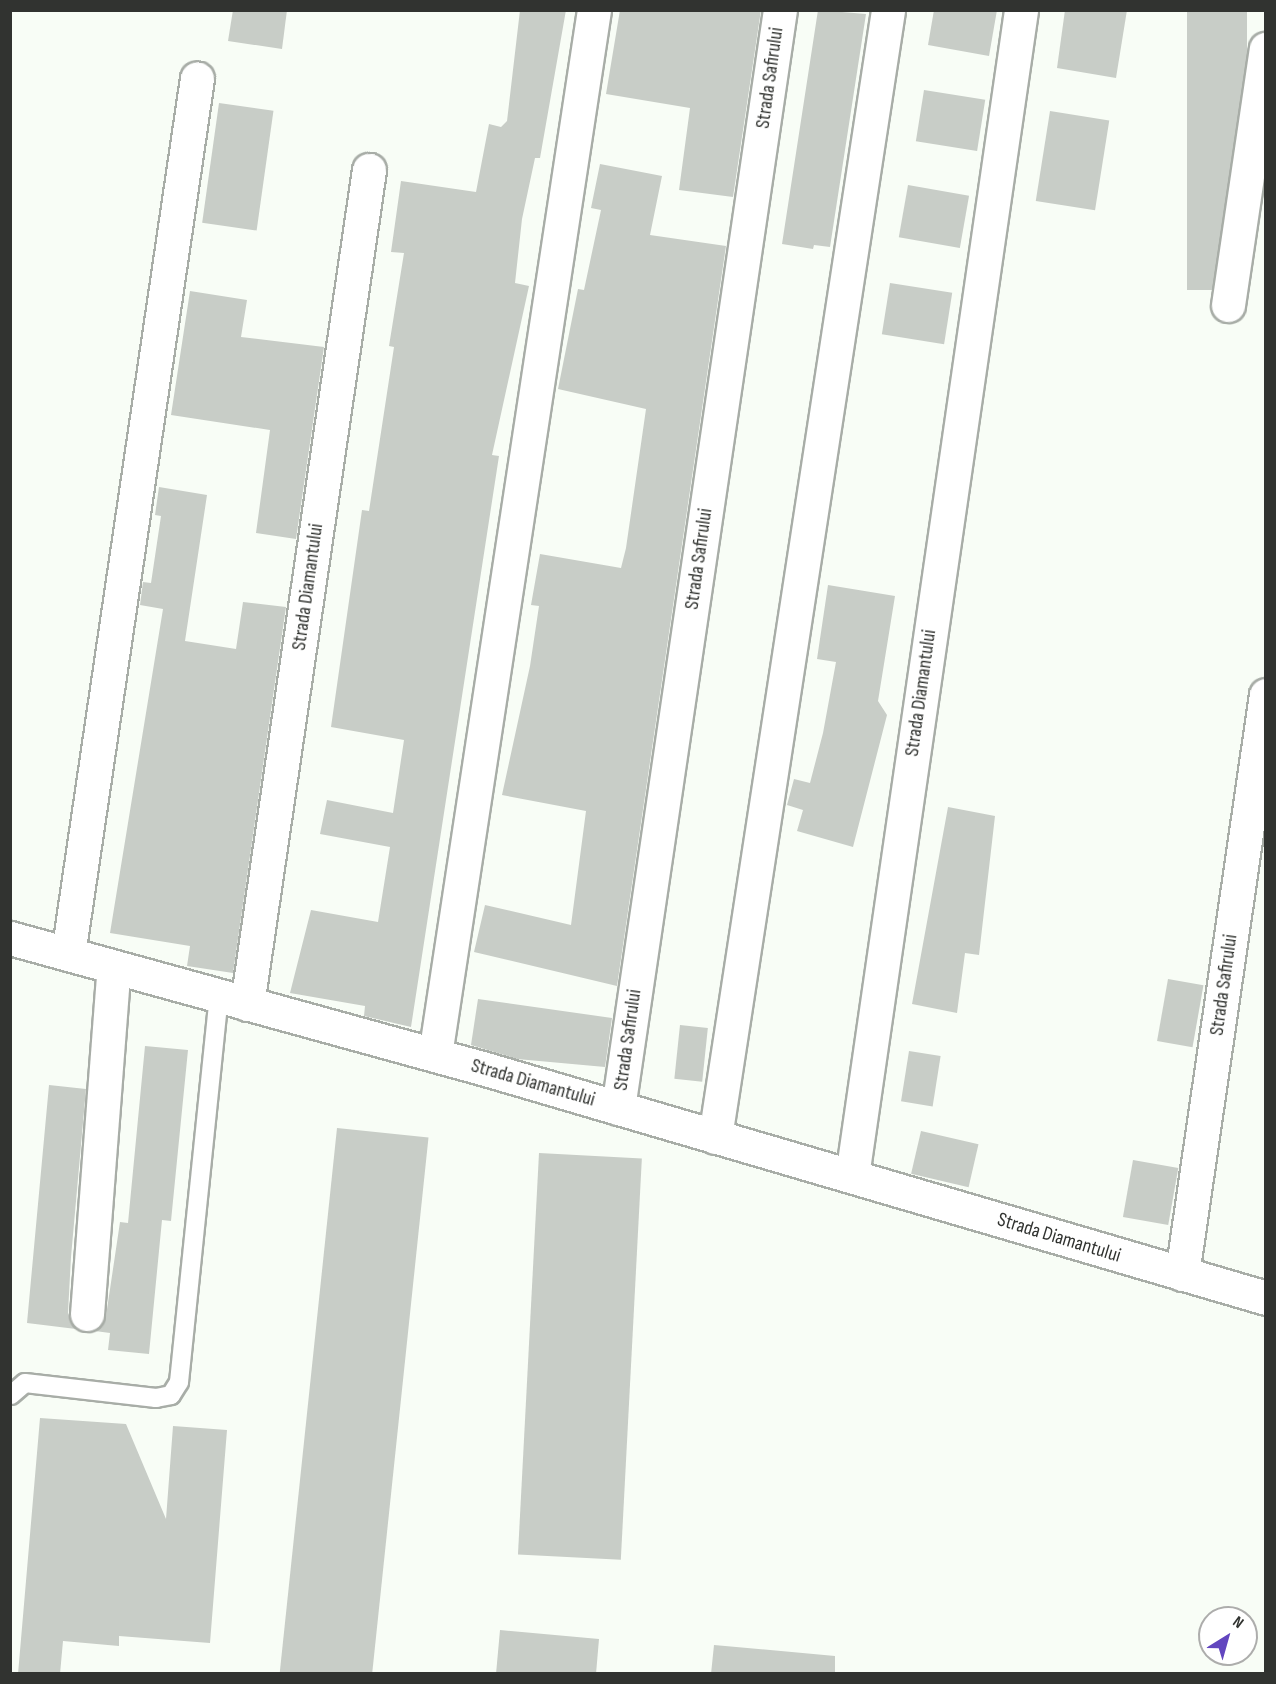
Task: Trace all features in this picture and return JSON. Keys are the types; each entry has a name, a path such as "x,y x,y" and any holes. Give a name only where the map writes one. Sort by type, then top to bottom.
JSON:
{"street":[{"path":"435,1055 594,10"},
{"name":"Strada Safirului","path":"618,1108 780,10"},
{"path":"715,1137 888,10"},
{"name":"Strada Diamantului","path":"852,1176 1021,10"},
{"path":"1228,305 1266,49"},
{"path":"68,954 197,78"},
{"name":"Strada Diamantului","path":"233,1000 369,170"},
{"name":"Strada Safirului","path":"1182,1274 1266,695"},
{"name":"Strada Diamantului","path":"10,938 435,1055 1266,1298"},
{"path":"87,1314 114,967"}],"lane":[{"path":"11,1395 25,1383 156,1398 171,1395 179,1382 233,1000"}],"building":[{"path":"233,10 287,10 282,49 228,41"},
{"path":"520,10 566,10 540,158 535,158 522,219 515,283 529,286 492,455 499,456 411,1027 364,1016 365,1006 290,993 311,910 378,922 390,847 320,834 327,800 393,813 404,740 331,727 362,510 369,511 394,347 389,346 404,253 391,252 401,181 476,192 489,124 501,127 507,121"},
{"path":"620,10 761,10 733,197 679,190 690,108 606,94"},
{"path":"818,10 866,14 830,247 814,245 813,249 782,244"},
{"path":"934,10 997,10 989,56 928,45"},
{"path":"1065,10 1127,10 1116,78 1057,68"},
{"path":"1187,10 1247,10 1247,290 1187,290"},
{"path":"924,90 985,100 977,151 916,141"},
{"path":"219,103 273,111 257,230 202,223"},
{"path":"1050,111 1109,120 1095,210 1036,201"},
{"path":"600,164 662,176 650,235 726,246 617,986 474,952 485,905 571,925 586,811 502,795 530,666 539,606 531,605 540,554 621,568 626,548 646,409 558,389 578,289 584,290 601,210 591,208"},
{"path":"908,185 969,196 960,248 899,237"},
{"path":"890,283 952,293 944,344 882,334"},
{"path":"190,291 247,300 241,337 324,347 296,539 256,533 270,430 171,415"},
{"path":"159,487 207,495 185,641 236,649 243,602 286,607 233,973 187,966 190,946 110,933 163,609 140,605 143,582 151,583 161,516 155,515"},
{"path":"828,585 895,596 878,701 887,715 853,847 797,831 803,810 787,805 794,779 810,783 823,733 836,662 817,659"},
{"path":"948,807 995,816 979,955 965,953 957,1013 912,1004"},
{"path":"1168,979 1203,985 1193,1047 1157,1041"},
{"path":"478,999 612,1018 605,1067 517,1059 471,1045"},
{"path":"680,1025 708,1028 702,1082 674,1079"},
{"path":"145,1046 188,1050 171,1221 162,1220 149,1354 108,1350 110,1333 95,1331 106,1316 120,1222 128,1223"},
{"path":"909,1051 941,1056 933,1106 901,1101"},
{"path":"49,1085 86,1089 68,1313 76,1329 27,1323"},
{"path":"337,1128 428,1138 372,1674 280,1673"},
{"path":"921,1131 978,1144 969,1187 911,1174"},
{"path":"539,1153 642,1158 621,1560 518,1554"},
{"path":"1133,1160 1178,1168 1168,1225 1123,1217"},
{"path":"40,1418 126,1424 166,1519 173,1426 227,1430 210,1643 119,1636 119,1646 63,1641 60,1674 18,1674"},
{"path":"500,1630 599,1639 596,1674 496,1674"},
{"path":"714,1645 835,1656 835,1674 711,1674"}]}
